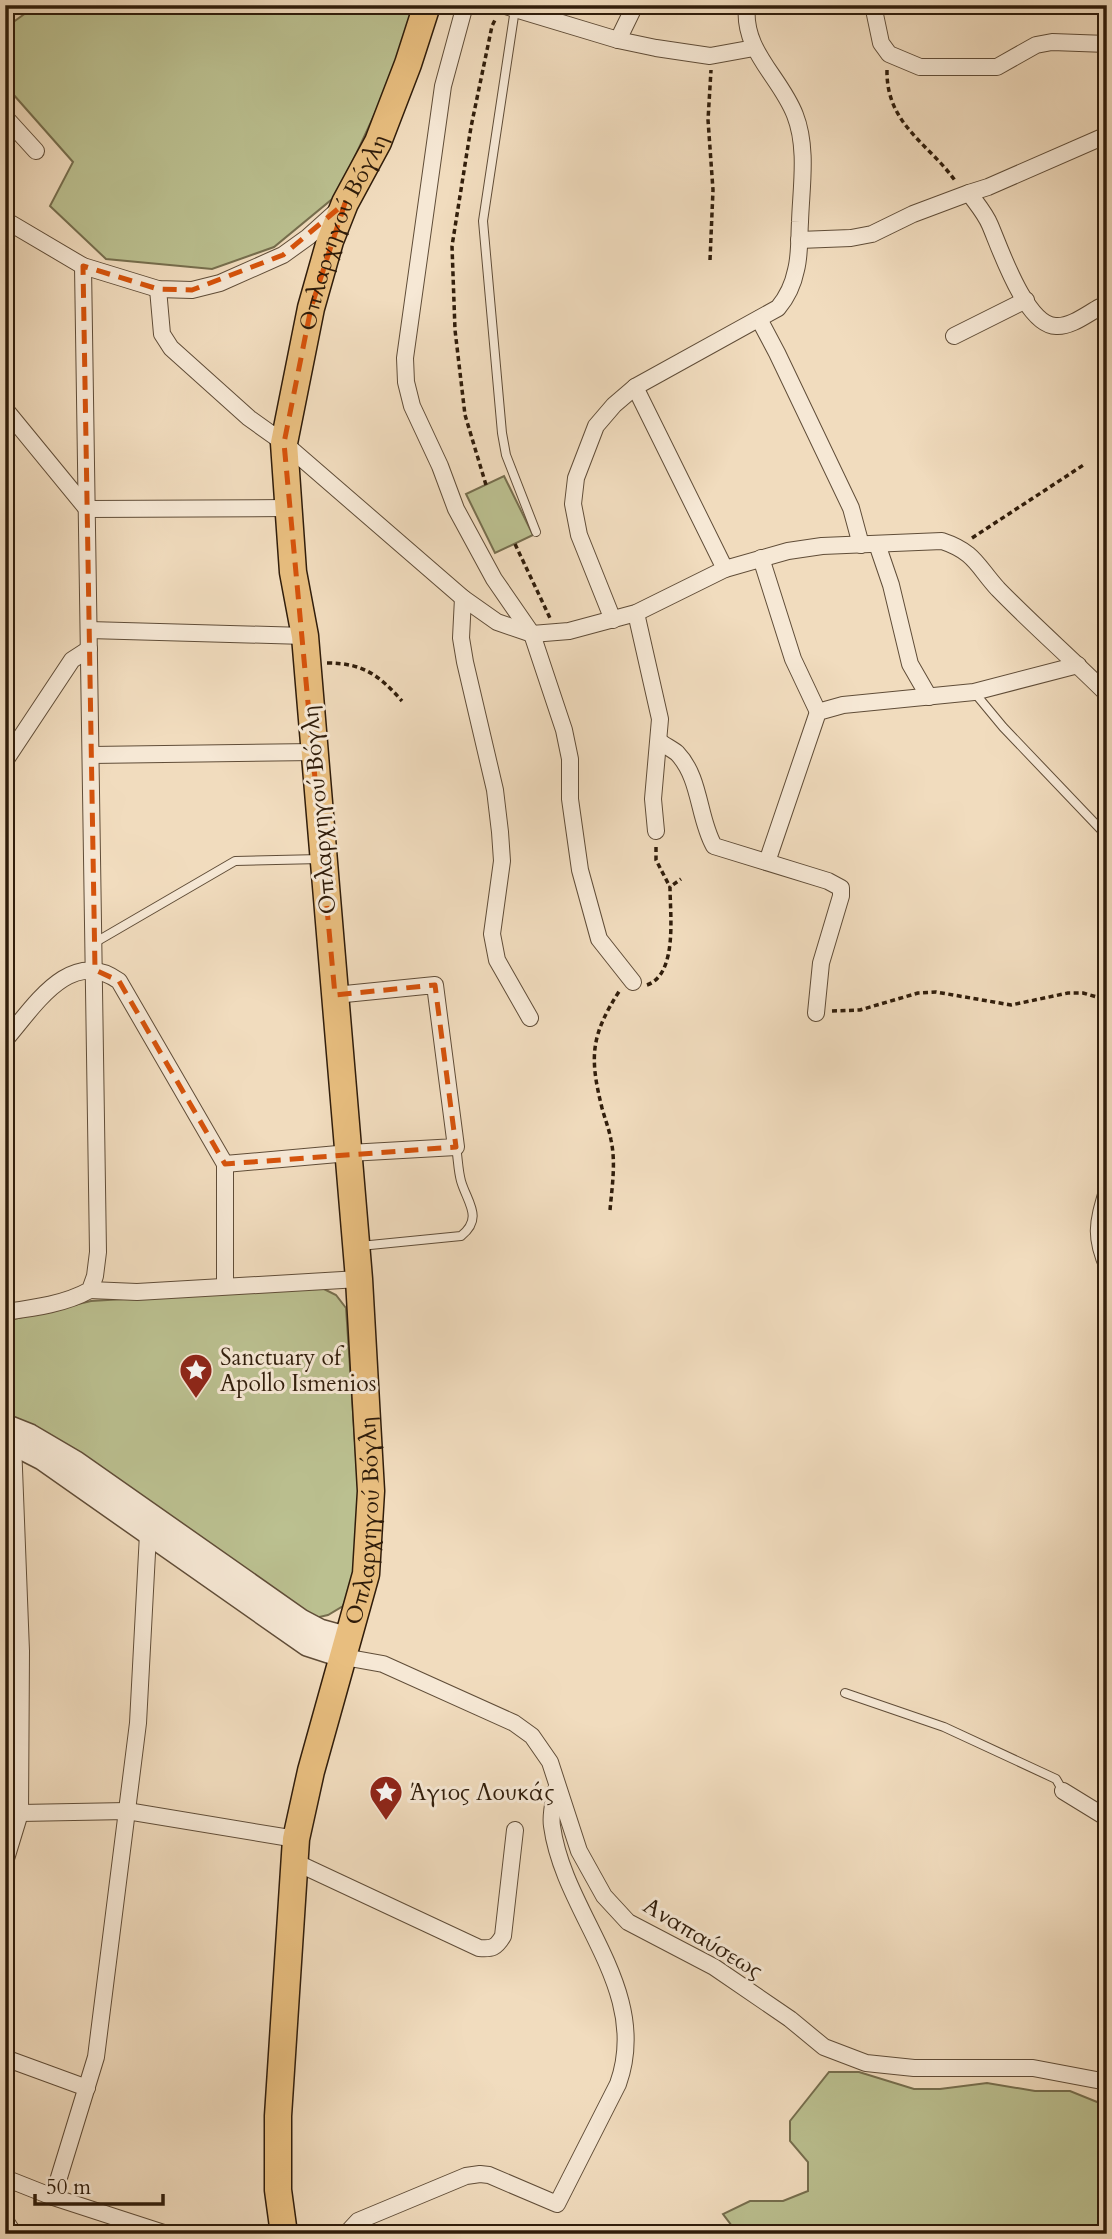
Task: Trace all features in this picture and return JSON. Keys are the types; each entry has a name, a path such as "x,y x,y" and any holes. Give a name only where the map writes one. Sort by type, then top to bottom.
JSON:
{"main road":[{"name":"Οπλαρχηγού Βόγλη","path":"284,2234 278,2190 278,2116 295,1851 311,1771 366,1574 371,1491 357,1247 305,636 293,572 284,443 311,308 330,240 345,203 378,142 427,5"}],"street":[{"path":"465,5 443,86 433,147 405,358 405,382 412,406 440,466 456,509 494,579 533,634 564,730 570,759 570,799 580,870 599,939 631,979"},
{"path":"618,40 635,5"},
{"path":"613,620 579,535 573,504 576,478 596,426 614,405 635,387 778,308 789,294 797,267 801,133 783,91 758,57 748,34 747,5"},
{"path":"873,5 881,43 890,54 920,67 997,67 1036,45 1052,42 1107,44"},
{"path":"506,6 618,40 710,56 754,48"},
{"path":"5,117 36,151"},
{"path":"799,240 851,238 873,234 913,214 1026,171 1107,135"},
{"path":"969,193 990,224 1002,260 1042,321 1053,327 1065,325 1100,307"},
{"path":"5,220 83,266 158,289 192,290 220,283 283,255 308,237 345,203"},
{"path":"83,266 98,1252 90,1290"},
{"path":"158,289 162,334 171,348 249,418 284,443 463,598 497,622 533,634 557,632 613,620 636,612 725,569 799,549 942,541 959,547 979,563 996,587 1107,694"},
{"path":"954,336 1026,300"},
{"path":"759,319 851,508 861,544"},
{"path":"635,387 725,569"},
{"path":"5,409 87,509"},
{"path":"87,509 287,508"},
{"path":"877,544 891,585 910,664 929,696"},
{"path":"761,558 793,659 818,712 767,862"},
{"path":"463,598 461,638 464,662 495,790 500,832 502,861 492,934 497,960 530,1018"},
{"path":"636,612 660,719 653,799 656,831"},
{"path":"89,630 305,636"},
{"path":"5,761 72,660 89,649"},
{"path":"818,712 843,705 974,692 1078,665"},
{"path":"659,741 677,754 687,769 714,846 828,881 841,888 821,963 816,1013"},
{"path":"91,755 315,752"},
{"path":"5,1040 51,987 64,977 80,971 94,970 106,972 119,982 225,1164 225,1286"},
{"path":"225,1164 456,1147 435,985 335,995"},
{"path":"5,1311 38,1307 78,1297 90,1290 137,1292 359,1279"},
{"path":"8,1436 142,1524 307,1645 347,1647"},
{"path":"5,1862 20,1813 21,1651 8,1436"},
{"path":"53,2197 96,2057 138,1723 142,1524"},
{"name":"Αναπαύσεως","path":"347,1647 514,1723 533,1735 550,1762 579,1851 604,1896 628,1922 714,1967 790,2019 824,2047 866,2063 915,2068 1033,2068 1107,2082"},
{"path":"346,2234 358,2221 466,2176 489,2175 557,2204 618,2084 625,2064 625,2014 611,1971 560,1864 551,1824 556,1786"},
{"path":"1063,1791 1107,1818"},
{"path":"20,1813 127,1811 295,1851 368,1895 479,1948 489,1949 497,1946 503,1936 515,1830"},
{"path":"5,2058 87,2088"},
{"path":"5,2178 53,2197 167,2234"},
{"path":"5,2220 14,2234"}],"lane":[{"path":"506,6 483,238 502,433 510,468 536,532"},
{"path":"974,692 1003,727 1107,835"},
{"path":"94,943 235,861 323,859"},
{"path":"357,1247 461,1236 470,1229 473,1219 471,1205 459,1173 456,1147"},
{"path":"1107,1177 1093,1234 1096,1251 1107,1275"},
{"path":"845,1693 944,1727 1056,1779 1063,1791"}],"path":[{"path":"486,485 465,415 455,330 452,246 471,127 492,26 506,6"},
{"path":"890,54 886,74 891,97 909,132 969,193"},
{"path":"710,56 712,83 709,120 713,190 710,260"},
{"path":"959,547 1085,464"},
{"path":"515,544 557,632"},
{"path":"307,663 339,663 362,667 384,680 402,701"},
{"path":"610,1210 614,1164 611,1139 596,1085 594,1042 601,1020 631,979 640,985 650,985 665,969 670,943 670,887 656,860 656,831"},
{"path":"670,887 681,879"},
{"path":"816,1013 860,1010 918,993 936,992 1011,1005 1068,993 1083,993 1107,999"}],"highlighted area":[{"path":"345,203 311,308 284,443 335,995 435,985 456,1147 225,1164 119,981 95,970 83,266 158,289 192,290 283,255"}],"green space":[{"path":"37,5 419,5 404,51 337,195 274,247 212,269 106,259 50,206 73,162 5,85 5,28"},
{"path":"504,476 533,535 495,553 466,494"},
{"path":"320,1287 336,1295 346,1308 360,1517 354,1580 343,1606 328,1615 315,1618 5,1420 5,1325 14,1319 91,1301"},
{"path":"829,2072 859,2072 914,2089 940,2089 987,2083 1035,2091 1070,2091 1107,2106 1107,2234 738,2234 723,2214 750,2201 783,2201 808,2191 808,2162 790,2141 790,2121"}],"place":[{"name":"Sanctuary of Apollo Ismenios","path":"196,1400"},
{"name":"Άγιος Λουκάς","path":"386,1822"}]}
